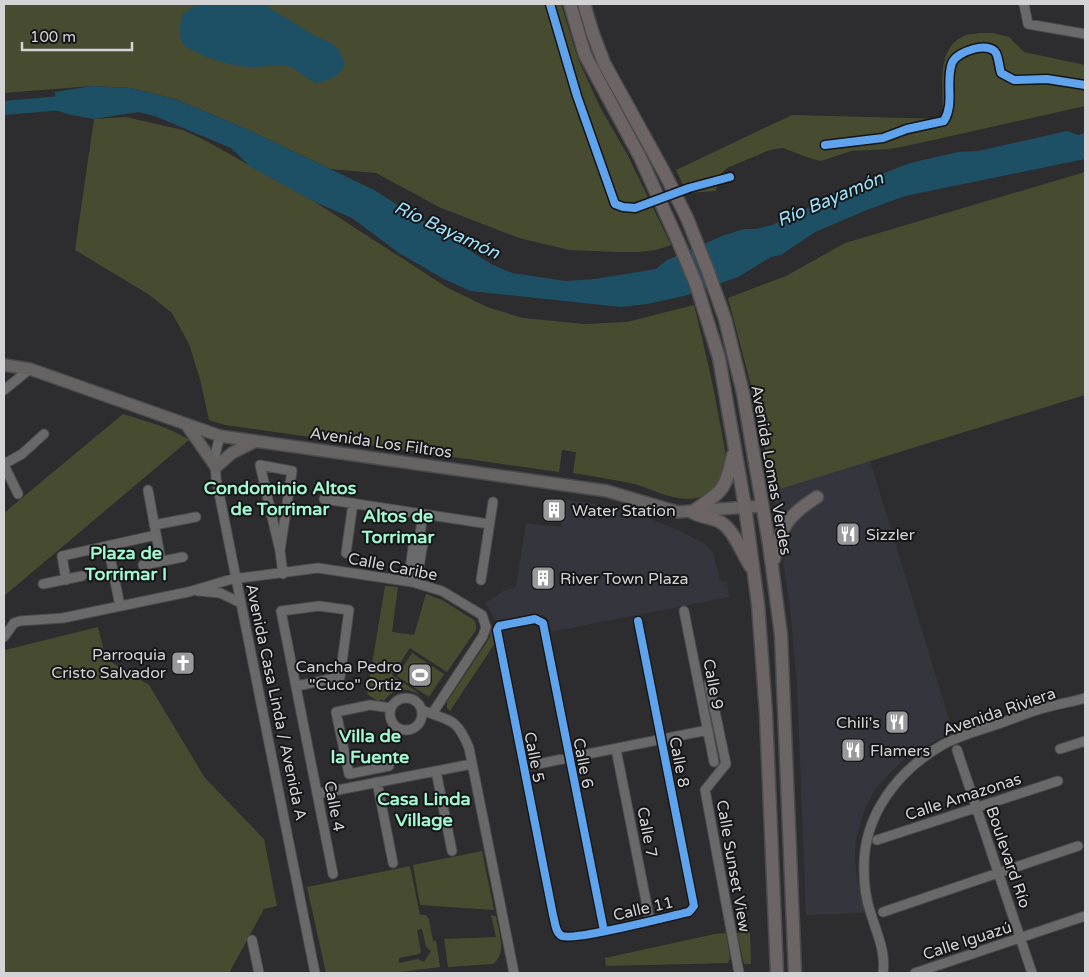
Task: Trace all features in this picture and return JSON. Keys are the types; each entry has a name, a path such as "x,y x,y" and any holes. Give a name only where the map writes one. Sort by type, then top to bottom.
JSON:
{"highway":[{"name":"Avenida Lomas Verdes","path":"570,4 585,55 650,178 687,263 710,326 719,358 745,507 763,667 777,973"},
{"name":"Avenida Lomas Verdes","path":"584,4 604,63 664,172 694,236 725,319 743,393 772,569 782,657 796,973"},
{"path":"735,448 732,467 723,488 714,497 692,512 699,516 716,520 730,530 753,570"},
{"path":"772,569 776,545 784,526 795,512 817,497"}],"main road":[{"name":"Avenida Los Filtros","path":"4,365 30,369 220,436 607,491 678,512 762,506"},
{"path":"186,424 216,467 232,453 256,441"}],"street":[{"path":"1024,4 1028,24 1085,34"},
{"path":"4,390 30,369"},
{"path":"18,494 4,465 22,454 44,434"},
{"name":"Avenida Casa Linda / Avenida A","path":"220,436 215,454 216,478 316,972"},
{"path":"280,551 292,471 260,465 280,551 283,574"},
{"path":"148,490 161,561"},
{"path":"324,499 489,524"},
{"path":"481,580 493,502"},
{"path":"346,554 353,503"},
{"path":"412,580 418,577 415,566 417,551 423,543 420,534 422,514"},
{"path":"154,525 196,517"},
{"path":"66,580 62,556 156,535"},
{"path":"108,546 120,606"},
{"path":"143,565 183,557"},
{"name":"Calle Caribe","path":"193,591 236,579 318,568 412,580 442,591 482,615 486,623 483,636 432,714"},
{"path":"43,584 82,576"},
{"path":"4,637 14,623 20,621 63,618 193,591 220,593 241,603"},
{"name":"Calle 4","path":"297,686 340,677 349,610 319,606 281,611 334,874"},
{"name":"Calle 9","path":"684,611 714,762"},
{"name":"Calle 6","path":"520,622 535,619 542,623 604,932"},
{"name":"Calle 8","path":"638,621 694,901 692,908"},
{"name":"Calle 5","path":"520,622 499,626 496,633 553,914"},
{"name":"Calle Sunset View","path":"709,683 726,764 704,790 739,973"},
{"path":"422,710 422,719 418,726 405,731 397,728 390,716 391,708 398,700 406,698 416,702 422,710 451,720 461,732 469,748 514,973"},
{"name":"Avenida Riviera","path":"883,973 884,963 881,945 870,913 864,868 868,832 882,801 893,786 907,770 944,745 962,736 1043,708 1085,698"},
{"path":"389,766 349,774 336,712 370,705 391,708"},
{"path":"524,767 708,730"},
{"path":"1060,749 1085,741"},
{"name":"Calle 7","path":"616,749 650,921"},
{"name":"Boulevard Río","path":"957,750 1032,973"},
{"path":"317,794 472,764"},
{"path":"436,770 452,851"},
{"name":"Calle Amazonas","path":"877,840 1058,781"},
{"path":"377,782 393,863"},
{"path":"882,912 1078,846"},
{"name":"Calle 11","path":"553,914 557,931 563,936 604,932 689,912 692,908"},
{"name":"Calle Iguazú","path":"915,973 1085,916"},
{"path":"252,940 258,973"}],"shaded area":[{"path":"870,460 953,732 910,754 882,781 865,809 856,838 855,855 856,872 866,913 806,915 797,685 790,609 773,491"},
{"name":"River Town Plaza","path":"564,499 630,510 703,543 713,552 720,580 727,582 729,597 551,632 549,621 543,615 529,615 497,622 485,603 503,591 516,587 526,523 561,527"}],"green space":[{"path":"4,4 561,4 578,59 600,107 627,154 671,245 656,250 639,252 569,250 519,238 441,208 376,173 330,169 249,130 175,99 131,88 92,86 4,93"},
{"path":"993,33 1009,37 1024,52 1085,65 1085,106 911,145 890,149 851,151 821,161 783,148 770,150 727,168 718,177 716,191 687,193 676,170 792,115 943,119 942,85 944,61 948,51 955,42 964,36"},
{"path":"126,117 183,130 208,142 315,202 448,288 487,307 523,318 584,324 627,322 694,305 712,382 726,457 723,473 717,485 702,497 680,498 630,483 573,473 576,452 562,450 559,472 225,425 209,420 200,379 189,344 172,313 148,294 75,250 94,119"},
{"path":"1085,172 1085,395 773,491 756,404 728,298 786,276 845,243"},
{"path":"123,414 166,428 189,440 4,596 4,513"},
{"path":"385,586 398,587 392,632 414,635 426,594 442,600 474,620 476,630 447,672 410,648 392,675 420,694 397,690 384,701 381,699 379,702 367,694"},
{"path":"491,623 495,643 450,711 447,708 447,702 490,637"},
{"path":"98,627 106,659 149,685 205,778 264,839 277,906 264,909 229,973 4,973 4,653 5,650"},
{"name":"Cancha Pedro \"Cuco\" Ortiz","path":"412,653 444,674 429,697 397,676"},
{"path":"482,851 494,910 420,905 413,865"},
{"path":"410,866 420,915 426,915 429,919 433,941 436,941 440,967 392,973 326,973 307,887","holes":["422,929 426,947 431,951 424,962 418,959 399,963 399,958 421,952 417,930"]},
{"path":"491,915 496,916 501,941 498,959 493,964 448,967 444,939 496,937"},
{"path":"750,932 751,964 744,964 737,933"},
{"path":"726,933 730,958 728,963 606,966 605,958"}],"water":[{"path":"196,4 263,4 317,37 331,43 339,50 345,64 334,77 317,83 290,67 280,65 248,67 206,57 183,45 179,33 182,15"},
{"path":"92,86 131,88 175,99 249,130 374,190 491,264 512,273 566,281 595,279 656,269 667,260 722,236 744,229 756,229 772,225 799,213 838,191 910,163 958,152 978,151 1067,131 1078,135 1085,133 1085,159 905,196 815,232 781,255 771,257 738,277 684,296 647,304 621,307 470,291 442,278 399,253 352,218 315,202 251,167 231,148 155,116 138,112 94,119 55,110 55,92"}],"waterway":[{"name":"Río Bayamón","path":"4,108 73,102"}],"cycle path":[{"path":"550,4 577,96 615,204 635,208 689,188 730,177"},
{"path":"825,145 883,138 907,129 944,121 950,100 949,78 952,63 960,55 973,49 992,49 997,55 1001,73 1014,80 1047,79 1085,85"},
{"path":"604,931 543,623 535,619 499,626 497,630 556,927 562,936 570,937 603,932 689,912 694,906 638,621"}],"place":[{"name":"Water Station","path":"554,510"},
{"name":"Sizzler","path":"848,534"},
{"name":"River Town Plaza","path":"543,578"},
{"name":"Parroquia Cristo Salvador","path":"183,663"},
{"name":"Cancha Pedro \"Cuco\" Ortiz","path":"420,675"},
{"name":"Chili's","path":"897,722"},
{"name":"Flamers","path":"853,750"}],"district":[{"name":"Condominio Altos de Torrimar","path":"280,498"},
{"name":"Altos de Torrimar","path":"398,526"},
{"name":"Plaza de Torrimar I","path":"126,563"},
{"name":"Villa de la Fuente","path":"370,746"},
{"name":"Casa Linda Village","path":"424,810"}]}
